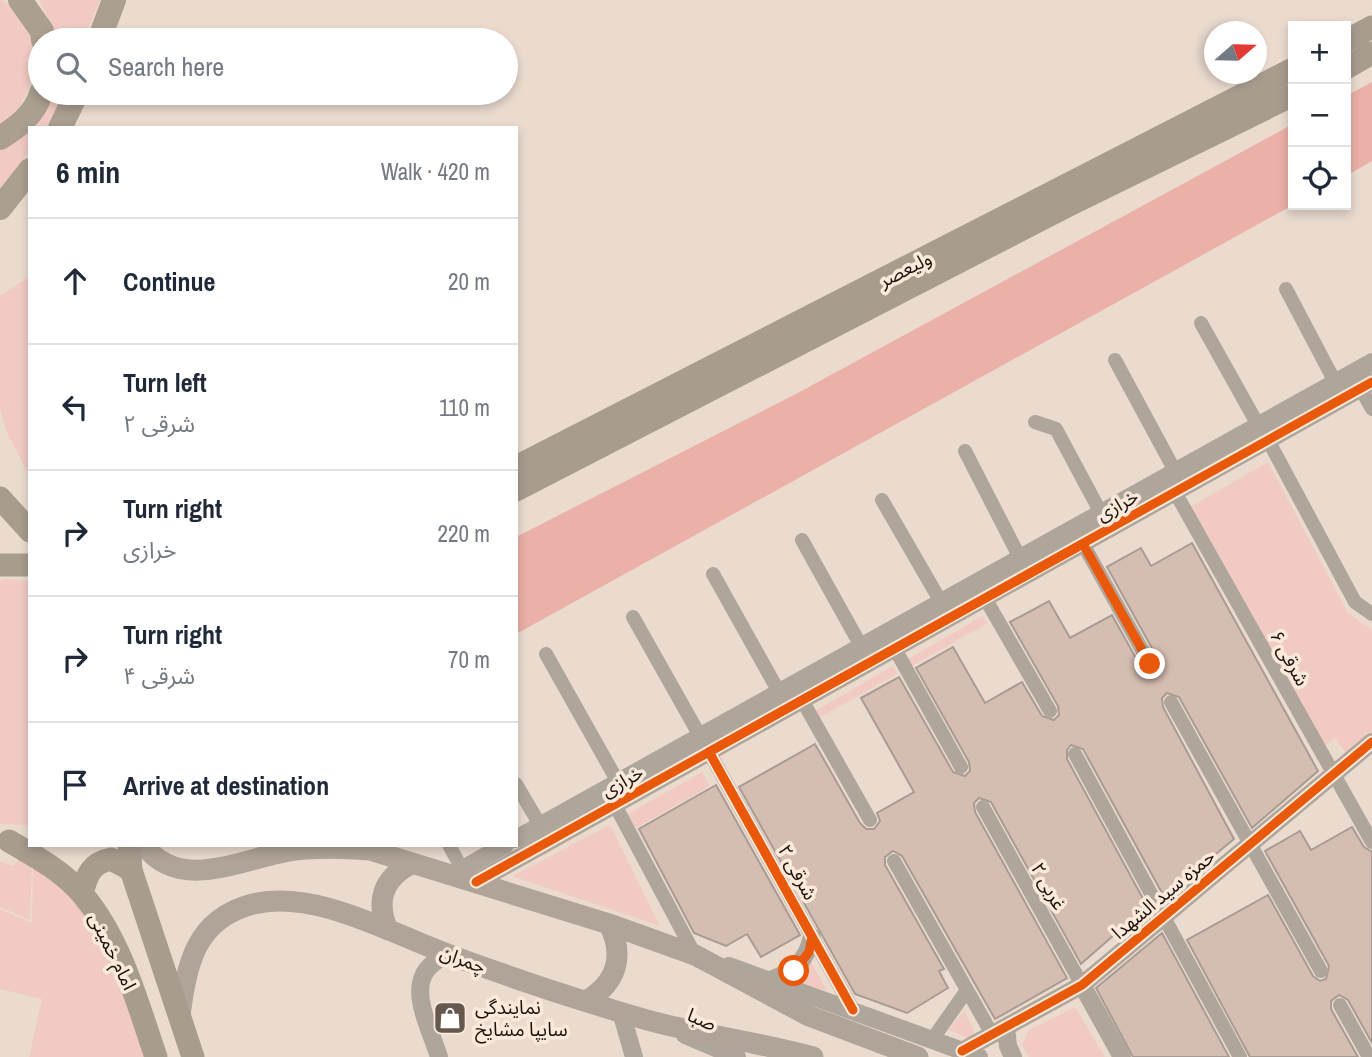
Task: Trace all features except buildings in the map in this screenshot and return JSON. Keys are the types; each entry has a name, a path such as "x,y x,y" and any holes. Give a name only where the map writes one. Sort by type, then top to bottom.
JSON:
{"highway":[{"path":"20,0 40,28"},
{"path":"104,28 114,0"},
{"path":"0,138 21,125 35,105"},
{"path":"61,126 71,105"},
{"path":"0,208 28,173"}],"main road":[{"path":"1351,38 1372,27"},
{"path":"1351,65 1372,53"},
{"name":"ولیعصر","path":"518,466 1288,72"},
{"name":"ولیعصر","path":"518,490 1067,206 1288,97"},
{"path":"0,498 28,528"},
{"path":"0,565 28,565"},
{"name":"امام خمینی","path":"13,840 82,893 102,920 117,950 156,1057"},
{"name":"امام خمینی","path":"129,847 131,870 193,1057"},
{"path":"146,847 164,864 178,870 201,871 292,851 330,847 370,850 411,864 463,875 695,955 809,1016 918,1057"},
{"path":"82,893 87,877 96,864 111,859 131,870"},
{"path":"387,930 382,917 383,891 399,870 411,864"},
{"name":"چمران","path":"180,1015 194,951 206,930 229,913 253,904 303,902 387,930 449,955 650,1021 813,1057"},
{"path":"586,1001 605,988 616,968 617,946 609,924"}],"street":[{"path":"1286,289 1335,382"},
{"path":"1201,323 1355,602 1372,614"},
{"path":"1115,360 1175,471"},
{"name":"خرازی","path":"463,875 615,805 779,692 861,646 939,610 1020,558 1101,513 1123,511 1175,492 1335,382 1372,362"},
{"path":"1366,385 1372,409"},
{"name":"خرازی","path":"518,838 618,782 803,700 895,649 939,610 985,598 1083,544 1175,471 1366,385"},
{"path":"1035,422 1056,429 1101,513"},
{"path":"965,451 1020,558"},
{"name":"۶ شرقی","path":"1175,492 1372,842"},
{"path":"882,500 939,610"},
{"path":"802,540 861,646"},
{"path":"1083,544 1150,664"},
{"path":"713,574 779,692"},
{"path":"985,598 1050,711"},
{"name":"۲ شرقی","path":"633,617 853,1010"},
{"path":"895,649 961,767"},
{"path":"546,654 618,782"},
{"path":"803,700 870,820"},
{"path":"1171,702 1321,971"},
{"name":"حمزه سید الشهدا","path":"970,1054 999,1030 1082,985 1372,743"},
{"path":"1075,754 1240,1057"},
{"path":"518,787 540,825"},
{"path":"615,805 695,955 771,980 970,1054"},
{"name":"۲ غربی","path":"983,807 1082,985"},
{"path":"450,847 463,875 502,847"},
{"path":"894,861 967,990 999,1030 1013,1057"},
{"path":"771,980 794,971 809,952 812,937"},
{"path":"439,1057 423,1010 419,987 437,959 449,955"},
{"path":"1082,985 1122,1057"},
{"path":"932,1040 967,990"},
{"path":"1340,1005 1369,1057"},
{"path":"621,1012 634,1057"},
{"name":"صبا","path":"650,1021 737,1057"}],"shaded area":[{"path":"0,0 11,7 29,28 28,88 12,122 0,126"},
{"path":"39,0 100,0 88,28 53,28"},
{"path":"1372,82 1372,161 1351,173 1351,147 1351,93"},
{"path":"46,105 59,105 49,126 28,126 28,153 0,188 0,151 45,109"},
{"path":"1288,127 1288,208 518,633 518,536 794,395"},
{"path":"28,277 28,472 7,433 0,409 0,296"},
{"path":"1268,462 1348,613 1372,630 1372,732 1347,754 1335,738 1324,746 1190,507"},
{"path":"0,581 28,581 28,825 0,824"},
{"path":"983,616 988,623 912,666 908,659"},
{"path":"893,666 897,674 819,718 815,711"},
{"path":"702,772 710,786 636,828 628,814"},
{"path":"610,825 660,926 512,876"},
{"path":"25,854 32,862 30,920 0,907 0,861 12,866"},
{"path":"33,863 95,916 147,1057 29,1057 42,999 0,989 0,909 32,923"},
{"path":"810,960 827,991 793,981"},
{"path":"1075,1007 1105,1057 1029,1057 1022,1045 1029,1030"},
{"path":"964,1011 975,1033 968,1038 949,1030"}],"cycle path":[{"path":"476,882 1372,382"},
{"path":"962,1051 1082,985 1372,742"},
{"path":"709,752 853,1010"}],"place":[{"name":"نمایندگی سایپا مشایخ","path":"450,1018"}],"route":[{"path":"794,971 809,952 812,937 709,752 1083,544 1150,664"}]}
